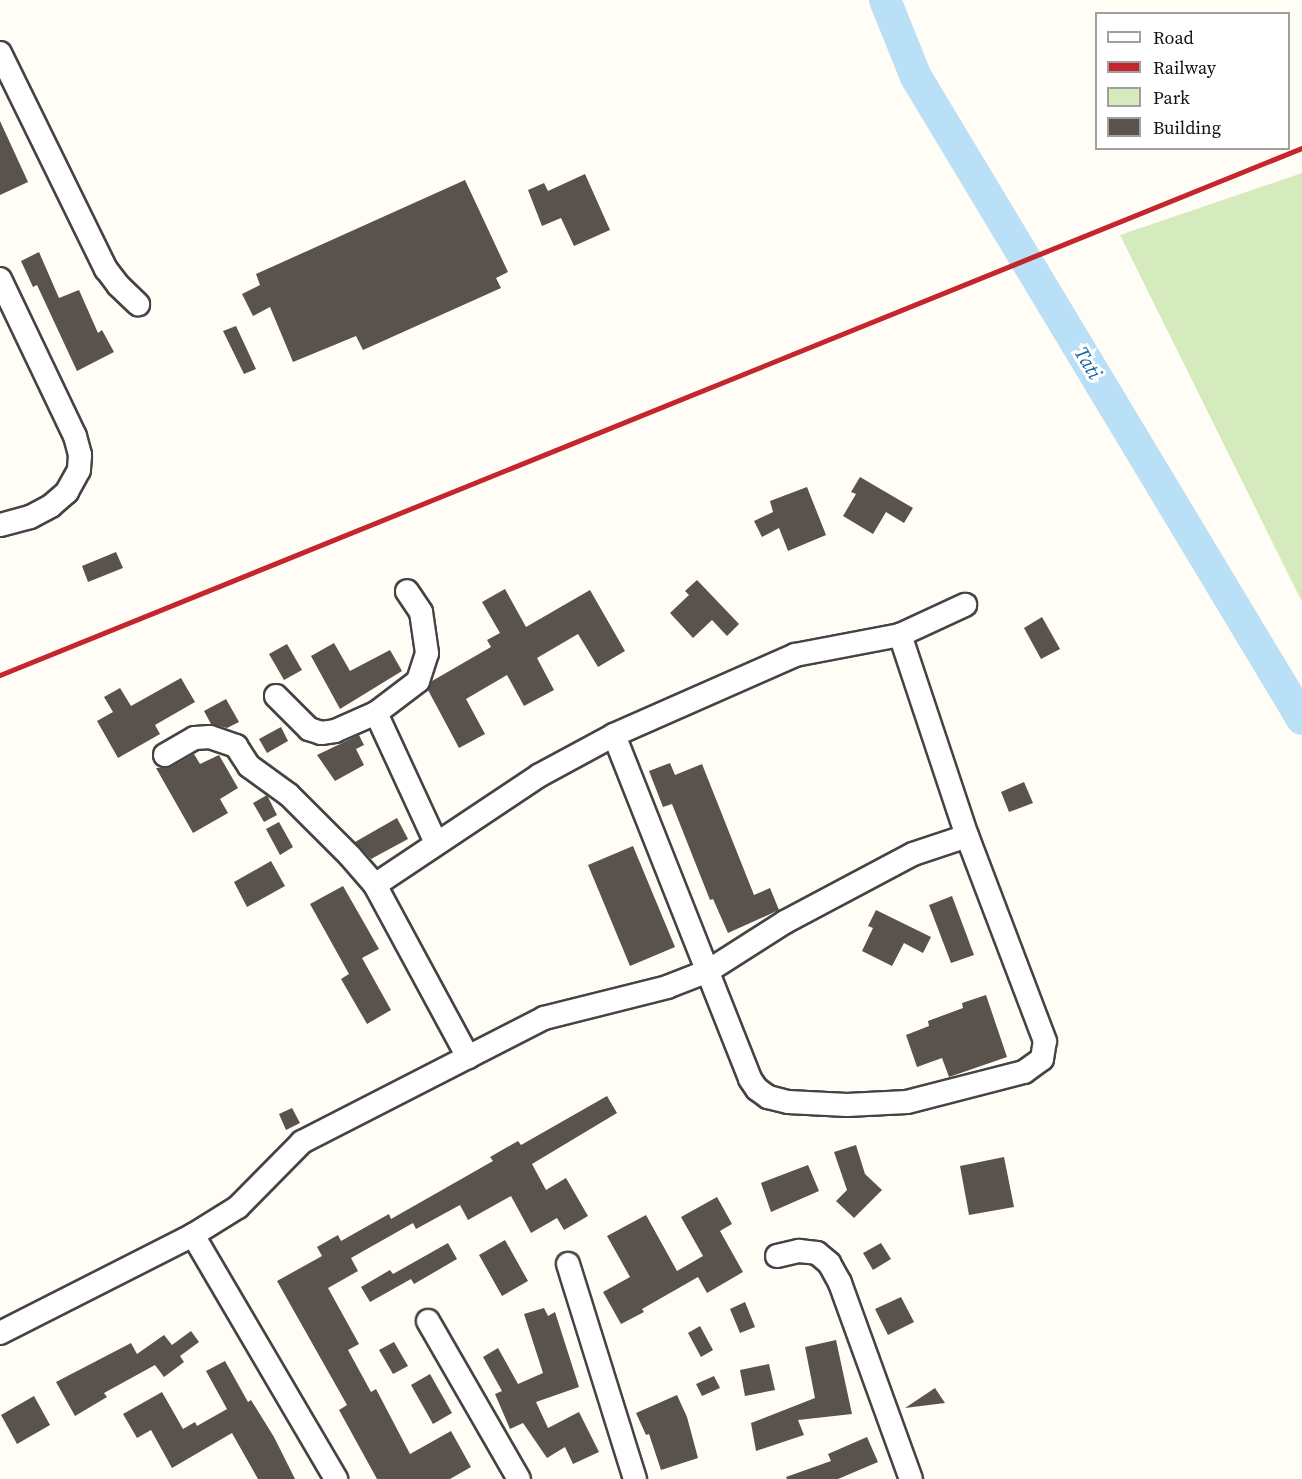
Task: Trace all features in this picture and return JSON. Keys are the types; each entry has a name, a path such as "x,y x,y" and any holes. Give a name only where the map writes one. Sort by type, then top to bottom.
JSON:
{"street":[{"path":"0,53 106,268 118,285 138,304"},
{"path":"0,279 75,436 80,455 79,470 67,492 51,506 30,517 0,525"},
{"path":"276,696 309,729 321,733 335,731 376,713 418,681 427,653 422,612 407,591"},
{"path":"375,885 540,775 615,735 795,656 900,635 964,604"},
{"path":"615,735 750,1079 757,1089 768,1097 788,1101 847,1105 907,1102 1024,1072 1042,1059 1045,1041 967,836 900,635"},
{"path":"376,713 436,843"},
{"path":"165,755 195,738 210,737 236,746 249,766 289,795 350,856 375,885 468,1057"},
{"path":"0,1334 193,1235 238,1207 302,1142 544,1018 667,987 708,971 785,922 913,854 967,836"},
{"path":"193,1235 336,1479"},
{"path":"777,1256 800,1251 817,1253 829,1263 840,1283 911,1479"},
{"path":"568,1264 635,1479"},
{"path":"428,1321 519,1479"}],"green space":[{"path":"1302,173 1302,602 1120,235"}],"building":[{"path":"0,121 28,182 0,195"},
{"path":"585,174 610,230 574,246 561,218 542,226 528,190 544,183 548,191"},
{"path":"465,180 508,272 496,278 501,288 363,350 356,336 293,362 270,307 253,316 242,294 260,285 256,274"},
{"path":"39,252 59,298 79,290 98,333 102,330 114,352 77,371 37,285 33,287 21,261"},
{"path":"236,326 256,369 244,374 223,331"},
{"path":"860,477 913,508 904,523 886,512 873,534 843,516 856,494 851,492"},
{"path":"807,487 826,535 788,551 779,528 762,537 754,521 773,512 770,501"},
{"path":"116,552 123,568 88,582 82,566"},
{"path":"697,580 739,624 727,636 712,620 693,638 670,613 689,595 685,591"},
{"path":"505,589 526,627 590,590 625,651 598,667 578,634 537,658 554,690 524,706 507,675 466,699 485,734 459,748 428,690 432,681 491,647 487,640 500,633 482,602"},
{"path":"1042,617 1060,649 1041,659 1024,628"},
{"path":"334,643 350,671 390,650 402,671 340,709 311,656"},
{"path":"287,644 302,670 284,680 269,654"},
{"path":"181,678 195,702 155,725 160,734 118,758 97,721 113,712 104,697 120,688 131,706"},
{"path":"226,699 239,722 227,728 211,724 204,711"},
{"path":"281,727 288,741 267,753 259,739"},
{"path":"359,735 364,745 356,749 364,765 335,781 317,755"},
{"path":"194,754 200,764 219,755 238,788 220,799 228,813 193,833 156,768 171,767"},
{"path":"670,763 675,775 702,764 754,895 770,888 779,910 728,933 713,899 710,900 672,804 663,807 649,771"},
{"path":"1024,782 1033,803 1009,812 1001,792"},
{"path":"267,795 277,815 264,822 253,803"},
{"path":"397,818 408,839 371,859 355,842"},
{"path":"279,822 293,847 280,855 266,829"},
{"path":"633,846 675,947 630,966 588,865"},
{"path":"271,861 285,886 247,907 234,882"},
{"path":"343,886 379,949 362,958 391,1010 367,1024 341,979 349,974 310,904"},
{"path":"952,896 974,955 951,963 929,905"},
{"path":"876,910 931,937 923,953 904,943 892,966 862,951 873,928 868,926"},
{"path":"986,995 1007,1057 949,1077 942,1058 917,1067 906,1035 929,1026 928,1021 963,1008 962,1003"},
{"path":"607,1096 617,1113 532,1164 546,1190 566,1178 588,1216 564,1230 557,1218 531,1233 511,1196 468,1220 460,1205 416,1229 413,1223 351,1258 358,1271 328,1288 359,1344 348,1350 371,1392 376,1389 410,1454 451,1431 471,1467 450,1479 377,1479 339,1410 347,1405 277,1281 322,1256 317,1247 338,1235 341,1241 389,1214 391,1219 493,1161 490,1157 518,1141 521,1145"},
{"path":"292,1108 300,1123 286,1130 279,1114"},
{"path":"856,1145 865,1174 882,1190 854,1218 836,1201 847,1190 834,1152"},
{"path":"1004,1157 1014,1207 969,1215 960,1166"},
{"path":"808,1165 819,1191 771,1212 761,1183"},
{"path":"717,1197 732,1224 720,1231 743,1272 707,1293 698,1277 642,1309 644,1312 621,1324 603,1292 630,1277 607,1236 646,1215 677,1271 703,1256 681,1217"},
{"path":"505,1240 528,1281 502,1296 479,1255"},
{"path":"448,1243 457,1259 414,1284 411,1279 370,1302 361,1287 390,1270 393,1274"},
{"path":"881,1243 891,1259 873,1270 863,1253"},
{"path":"901,1297 914,1322 888,1335 875,1309"},
{"path":"745,1302 755,1327 740,1333 730,1309"},
{"path":"544,1308 548,1316 555,1312 579,1387 536,1402 548,1428 579,1412 599,1452 573,1464 565,1447 547,1458 523,1423 510,1429 495,1394 502,1391 483,1357 498,1348 518,1384 543,1373 524,1314"},
{"path":"700,1326 713,1350 701,1357 688,1333"},
{"path":"191,1331 199,1342 180,1356 184,1362 164,1377 155,1365 104,1393 107,1397 75,1416 56,1382 131,1343 137,1354 164,1335 172,1345"},
{"path":"836,1340 852,1414 798,1420 804,1435 756,1451 751,1423 815,1398 805,1347"},
{"path":"394,1342 408,1366 393,1374 379,1350"},
{"path":"225,1361 248,1402 251,1400 274,1437 295,1479 258,1479 232,1433 172,1468 151,1430 137,1438 123,1414 162,1392 183,1429 195,1422 197,1426 227,1409 206,1371"},
{"path":"769,1364 775,1390 745,1396 740,1370"},
{"path":"430,1374 452,1413 433,1424 411,1385"},
{"path":"714,1376 720,1388 702,1396 696,1384"},
{"path":"935,1388 945,1403 905,1408"},
{"path":"677,1395 687,1417 698,1458 661,1470 649,1434 646,1435 636,1413"},
{"path":"34,1396 50,1425 17,1444 1,1415"},
{"path":"867,1437 878,1462 838,1479 787,1479 786,1477 831,1461 828,1454"}],"waterway":[{"name":"Tati","path":"885,0 916,77 1302,719"}],"railway":[{"path":"0,675 1302,148"}]}
